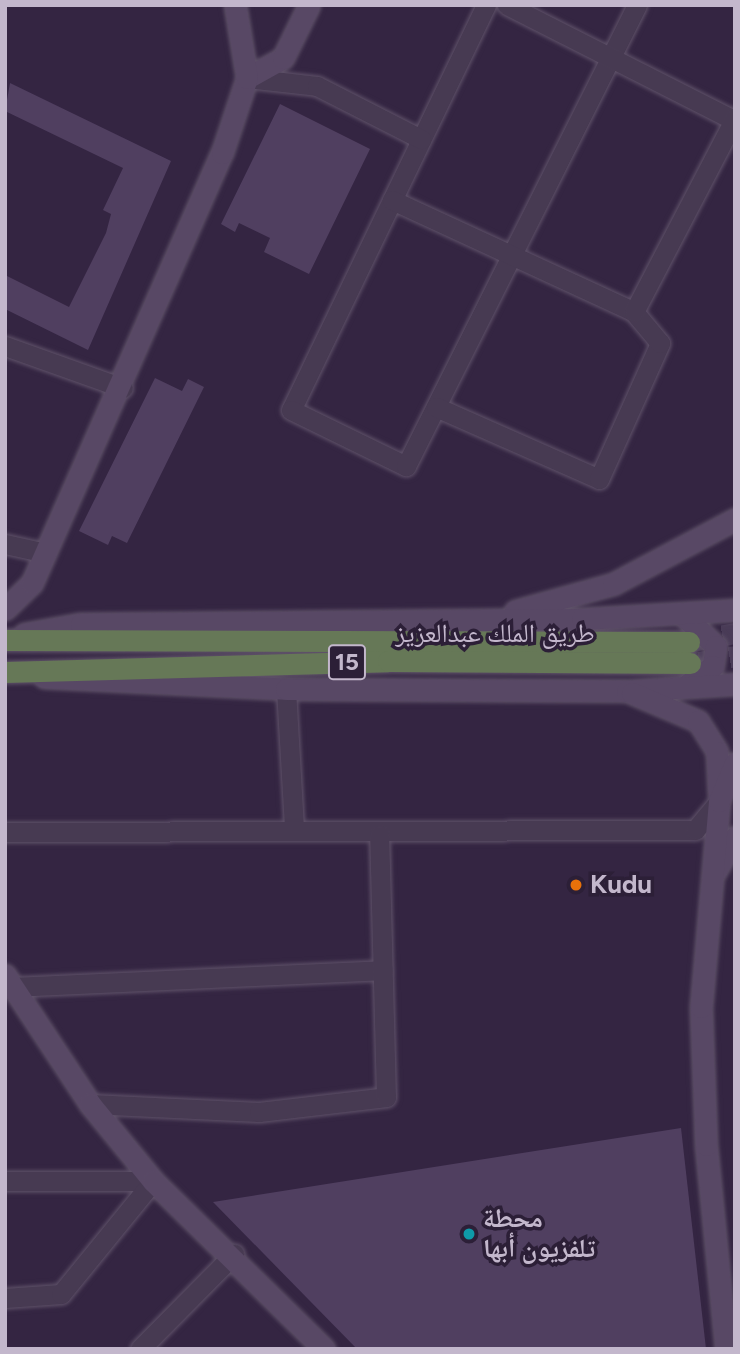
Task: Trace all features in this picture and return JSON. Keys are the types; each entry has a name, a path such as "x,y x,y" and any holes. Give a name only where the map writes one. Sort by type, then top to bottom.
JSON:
{"highway":[{"name":"طريق الملك عبدالعزيز","path":"5,639 689,663"},
{"name":"طريق الملك عبدالعزيز","path":"8,672 387,661 689,663"}],"main road":[{"path":"5,609 32,583 123,388 247,78 235,5"},
{"path":"247,78 282,58 309,5"},
{"path":"470,620 613,584 735,519"},
{"path":"5,639 81,624 470,620 683,615 735,610"},
{"path":"627,691 689,663 713,666 716,646 683,615"},
{"path":"689,663 735,684"},
{"path":"8,672 78,681 286,689 627,691 698,721 717,752 719,801 709,883 701,1007 706,1145 726,1349"},
{"path":"719,801 735,763"},
{"path":"709,883 735,837"},
{"path":"8,981 90,1104 153,1181 234,1254 324,1349"}],"street":[{"path":"486,5 291,410 406,466 637,5"},
{"path":"508,5 734,119 634,312"},
{"path":"247,78 317,86 421,139"},
{"path":"392,200 634,312 660,343 599,479 436,407"},
{"path":"5,346 123,388"},
{"path":"6,540 46,553"},
{"path":"286,689 294,828"},
{"path":"5,832 294,828 379,835 695,830 719,801"},
{"path":"90,1104 260,1112 386,1097 379,835"},
{"path":"8,981 383,970"},
{"path":"5,1181 153,1181"},
{"path":"5,1298 61,1294 153,1181"},
{"path":"141,1349 234,1254"}],"building":[{"path":"10,83 171,161 88,350 5,309 5,275 69,307 106,233 111,214 103,210 123,168 5,111"},
{"path":"280,104 370,149 309,274 264,252 270,238 239,223 235,232 221,224"},
{"path":"155,378 182,391 188,379 204,387 127,543 112,536 108,545 79,531"},
{"name":"محطة تلفزيون أبها","path":"681,1128 706,1349 357,1349 213,1202"}],"tunnel":[{"path":"692,641 735,633"},
{"path":"699,662 735,656"}],"place":[{"name":"Kudu","path":"576,885"},
{"name":"محطة تلفزيون أبها","path":"469,1234"}]}
